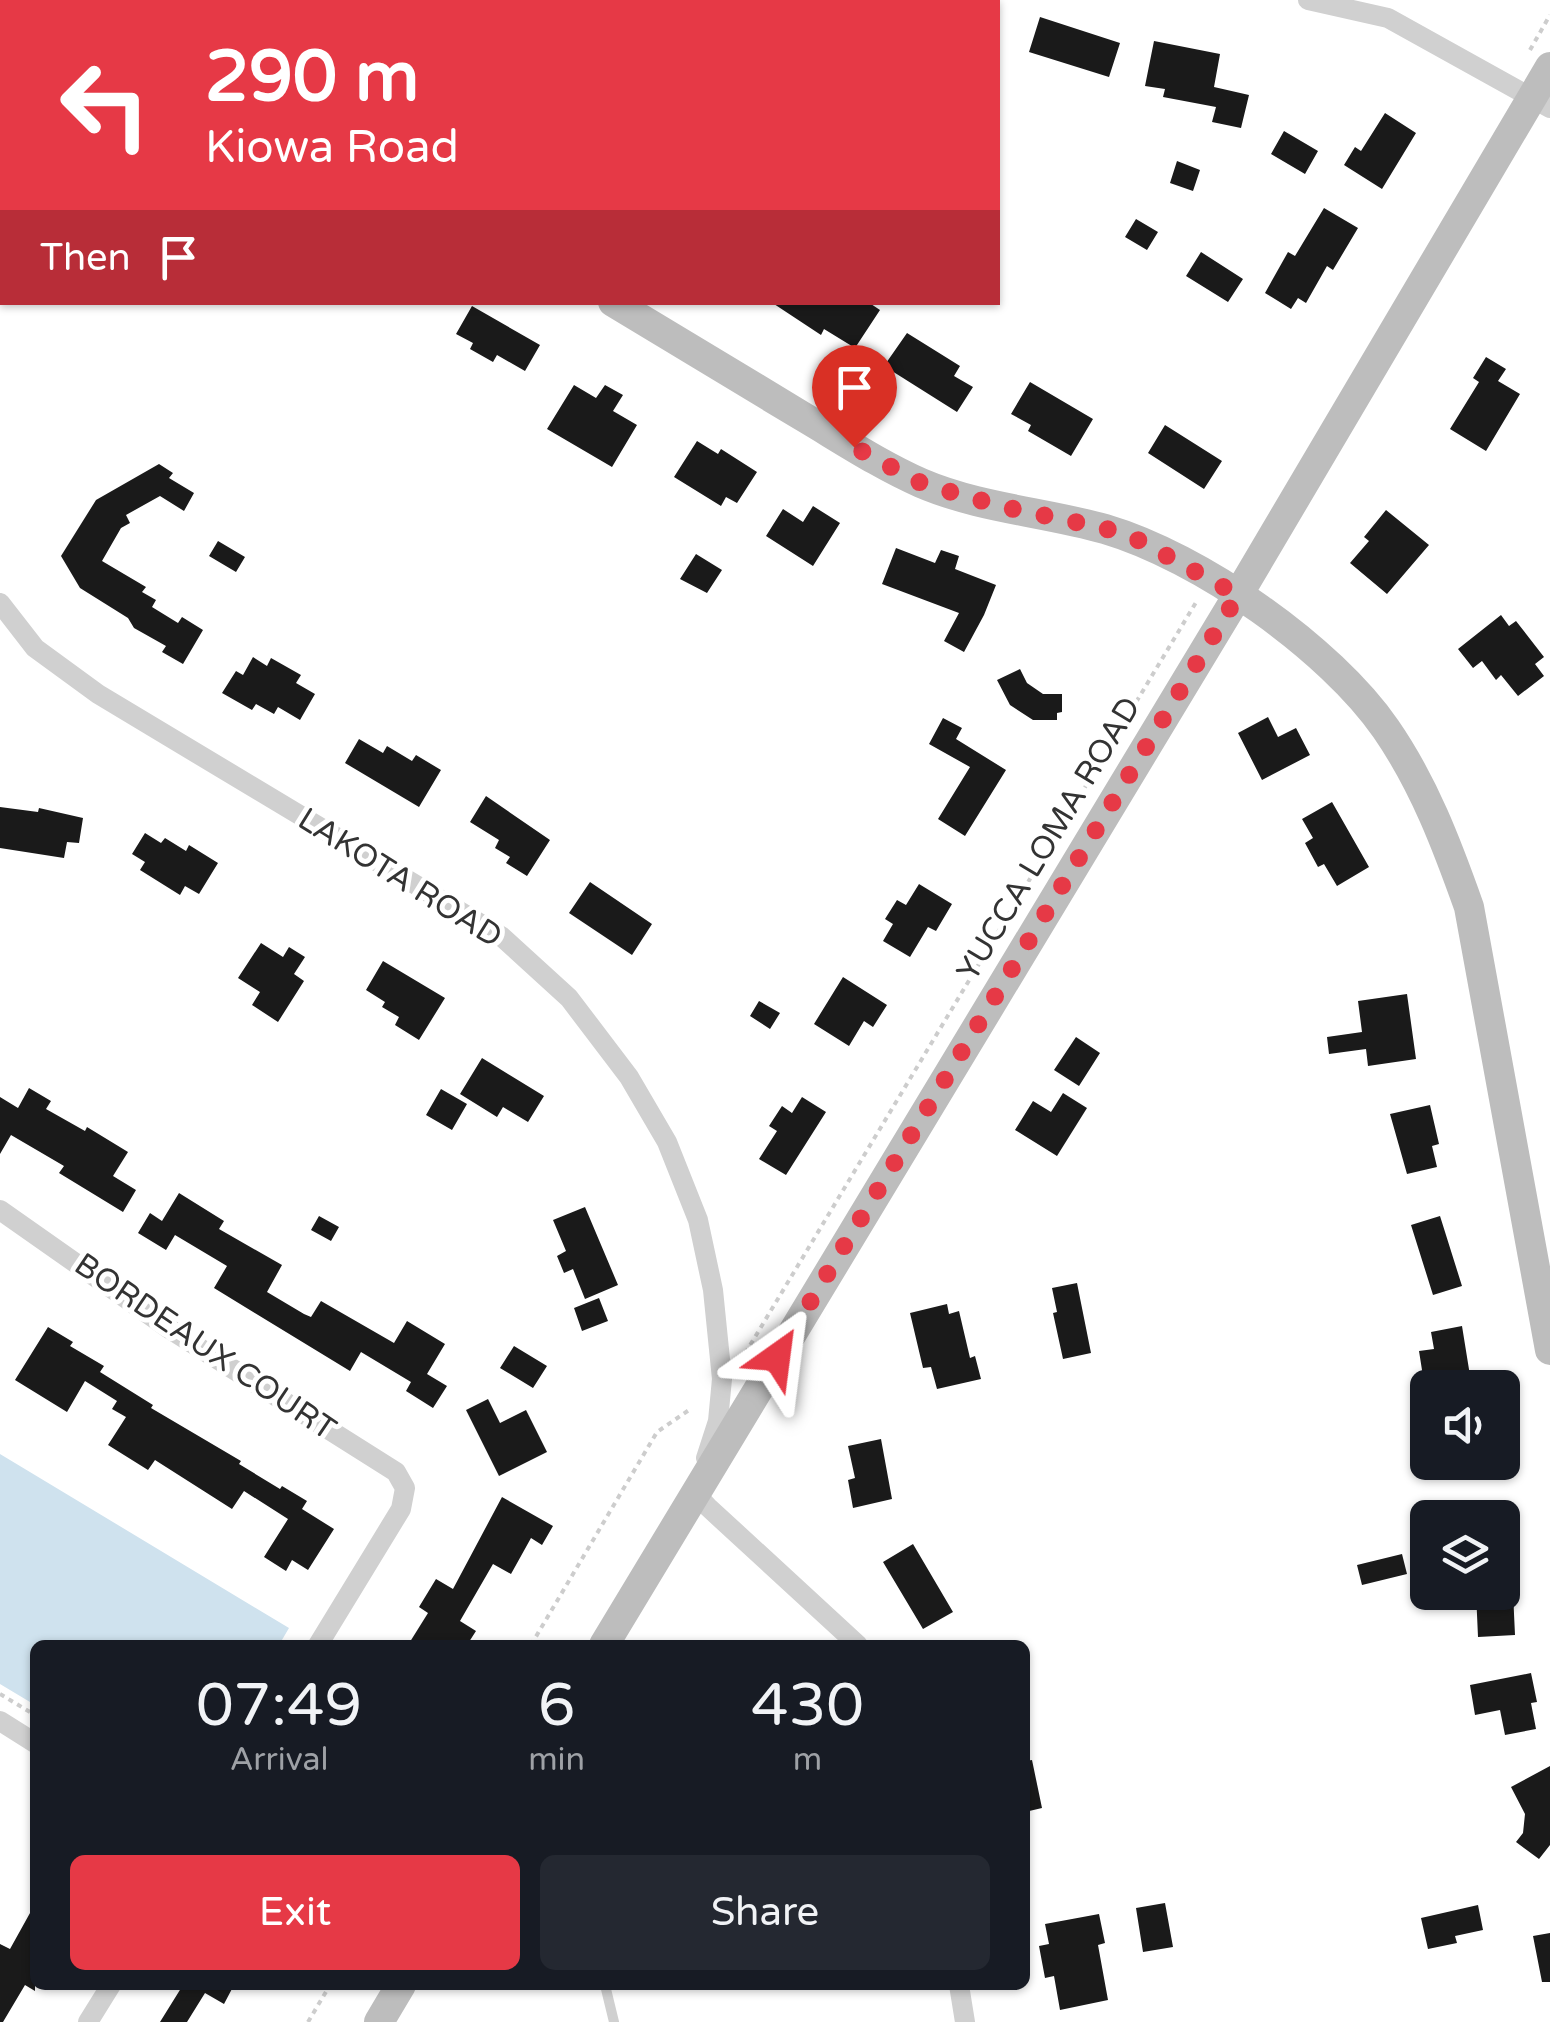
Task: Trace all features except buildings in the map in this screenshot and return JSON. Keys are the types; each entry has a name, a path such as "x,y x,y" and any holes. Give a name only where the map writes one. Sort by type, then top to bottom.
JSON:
{"main road":[{"name":"YUCCA LOMA ROAD","path":"607,1640 1238,595 1541,102 1540,58"},
{"path":"619,305 923,484 1004,507 1104,528 1138,540 1238,595 1316,654 1350,686 1414,773 1447,843 1469,908 1550,1350"},
{"path":"379,2022 398,1990"}],"street":[{"path":"1308,0 1388,18 1541,102"},
{"name":"LAKOTA ROAD","path":"0,603 35,648 98,694 501,936 569,998 629,1077 667,1142 698,1220 713,1290 722,1387 718,1421 694,1493"},
{"name":"BORDEAUX COURT","path":"0,1210 168,1328 396,1472 405,1488 401,1508 321,1640"},
{"path":"694,1493 853,1640"},
{"path":"0,1721 30,1740"},
{"path":"88,2022 108,1990"},
{"path":"959,1990 965,2022"}],"lane":[{"path":"606,1990 614,2022"}],"path":[{"path":"1540,58 1550,16"},
{"path":"739,1362 1198,599"},
{"path":"534,1640 657,1432 689,1410"},
{"path":"0,1694 30,1712"},
{"path":"308,2022 327,1990"}],"water":[{"path":"0,1454 289,1628 282,1640 30,1640 30,1702 0,1684"}],"route":[{"path":"777,1357 1238,595 1138,540 1104,528 1004,507 923,484 854,447"}]}
